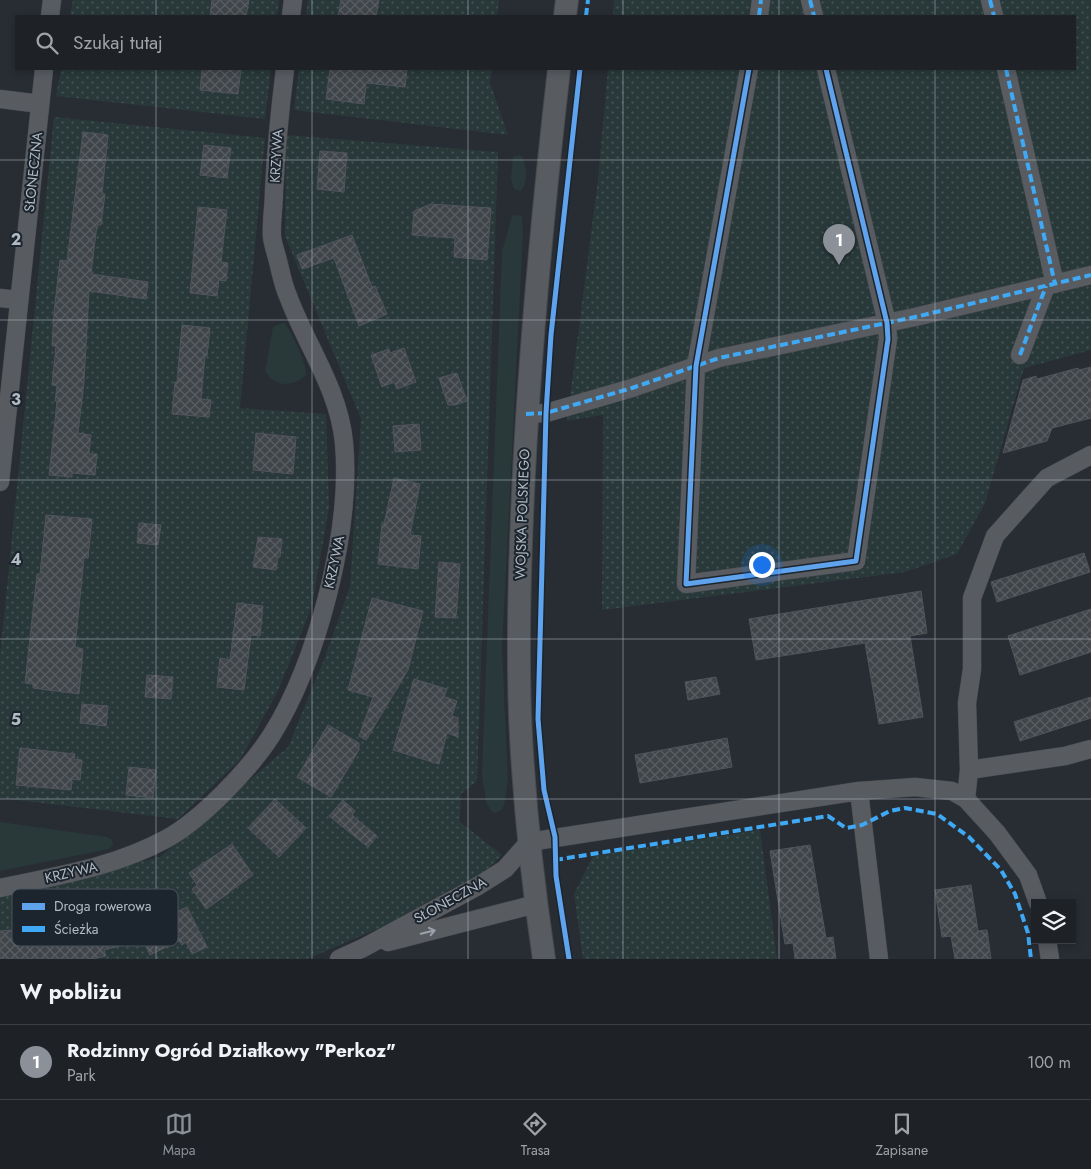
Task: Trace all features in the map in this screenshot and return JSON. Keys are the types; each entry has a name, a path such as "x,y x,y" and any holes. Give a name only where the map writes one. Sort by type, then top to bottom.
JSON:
{"street":[{"path":"50,15 52,0"},
{"path":"291,15 293,0"},
{"path":"565,15 567,0"},
{"path":"758,15 761,0"},
{"path":"810,0 814,15"},
{"path":"990,0 994,15"},
{"name":"SŁONECZNA","path":"0,482 44,70"},
{"name":"KRZYWA","path":"0,888 96,867 168,838 219,798 244,770 270,737 290,702 307,662 323,609 343,516 344,443 336,402 287,295 272,237 278,129 285,70"},
{"name":"WOJSKA POLSKIEGO","path":"544,959 529,842 521,735 519,604 526,414 542,220 559,70"},
{"path":"750,70 696,366 686,584 856,561 888,339 887,323 826,70"},
{"path":"1006,70 1051,285 1020,355"},
{"path":"0,100 40,104"},
{"path":"526,414 546,412 632,388 720,358 887,323 1091,275"},
{"path":"0,298 18,300"},
{"path":"966,799 969,770 967,703 972,670 972,598 995,536 1047,478 1091,455"},
{"path":"969,770 1064,756 1091,749"},
{"path":"529,842 859,791 915,787 952,792 966,799 997,833 1028,875 1037,899"},
{"path":"859,791 879,959"},
{"name":"SŁONECZNA","path":"339,959 364,948 485,882 505,869 529,842"},
{"name":"SŁONECZNA","path":"364,948 536,904"},
{"path":"1048,944 1050,959"}],"shaded area":[{"path":"73,0 279,0 277,15 70,15"},
{"path":"308,0 499,0 497,15 306,15"},
{"path":"614,0 1091,0 1091,350 1024,368 985,503 957,554 905,572 602,610 603,415 567,421 598,179 608,70 1076,70 1076,15 613,15"},
{"path":"61,70 271,70 265,119 56,96"},
{"path":"299,70 492,70 490,83 508,135 294,110"},
{"path":"54,117 265,138 240,408 326,414 329,507 312,606 278,691 240,760 178,819 0,798 0,656"},
{"path":"286,135 498,152 477,781 461,794 460,822 502,855 480,876 391,923 307,959 0,959 0,897 12,894 12,946 178,946 178,889 32,889 160,857 288,747 325,657 350,586 361,419 285,236"},
{"path":"519,155 523,157 526,175 524,187 521,191 514,189 511,178 513,157"},
{"path":"512,216 522,216 523,233 502,649 508,780 504,806 499,812 493,813 486,802 482,774 502,251"},
{"path":"285,323 301,355 306,375 296,382 284,384 269,377 265,371 273,327"},
{"path":"0,822 107,837 112,840 113,845 109,849 0,871"},
{"path":"760,830 777,959 583,959 574,894 593,856"}],"building":[{"path":"212,0 249,0 246,15 210,15"},
{"path":"341,0 379,0 376,15 338,15"},
{"path":"202,70 241,70 238,94 200,90"},
{"path":"330,70 407,70 405,87 366,83 364,104 326,99"},
{"path":"83,132 108,135 102,194 105,194 101,225 97,225 91,274 148,282 146,299 89,291 84,382 78,433 91,435 89,454 97,454 95,475 72,473 72,477 49,475 57,401 55,401 57,386 52,385 56,346 52,346 60,260 67,261"},
{"path":"204,145 231,148 227,178 200,175"},
{"path":"320,151 347,153 344,192 317,189"},
{"path":"431,204 491,208 487,260 454,257 455,238 412,235 414,211"},
{"path":"198,207 227,210 221,262 228,263 226,281 219,280 217,296 190,293"},
{"path":"352,235 372,287 375,286 387,314 359,326 334,258 302,269 297,255"},
{"path":"182,325 210,328 201,399 211,400 209,417 172,414"},
{"path":"404,348 416,382 397,389 394,382 382,387 371,355 389,349 390,353"},
{"path":"1091,367 1091,418 1052,428 1047,441 1003,453 1023,380 1036,376 1037,379 1078,368 1079,370"},
{"path":"457,373 467,401 448,405 439,378"},
{"path":"419,424 421,450 395,452 393,426"},
{"path":"256,433 296,437 293,474 253,470"},
{"path":"394,478 420,484 410,535 421,536 418,569 378,564 382,524 384,524"},
{"path":"46,515 92,519 88,558 84,558 75,647 83,649 79,694 33,688 33,684 25,683 37,574 40,574"},
{"path":"139,523 161,525 158,545 137,543"},
{"path":"258,537 282,539 276,570 253,567"},
{"path":"1084,553 1090,572 997,602 991,582"},
{"path":"439,562 460,564 456,618 435,617"},
{"path":"921,591 927,633 910,636 923,717 879,724 865,643 756,660 749,619"},
{"path":"372,598 423,611 408,670 366,740 359,736 373,697 348,690"},
{"path":"237,603 263,606 260,636 251,635 244,690 217,687 220,658 230,660"},
{"path":"1091,609 1091,652 1020,675 1008,636"},
{"path":"147,675 173,677 171,699 145,697"},
{"path":"716,677 720,694 688,700 685,682"},
{"path":"414,679 447,689 444,697 457,701 452,716 458,718 458,737 447,733 439,764 393,750"},
{"path":"1091,697 1091,718 1020,741 1014,722"},
{"path":"82,704 108,706 106,726 80,723"},
{"path":"328,725 359,743 359,750 331,797 297,777"},
{"path":"727,738 732,767 640,783 635,755"},
{"path":"20,748 75,754 74,759 82,760 80,780 72,779 71,790 16,785"},
{"path":"129,767 156,770 153,798 126,795"},
{"path":"275,799 306,828 279,857 248,828"},
{"path":"343,800 355,811 352,815 377,836 368,847 329,816"},
{"path":"232,844 253,875 206,909 192,889 197,885 189,873"},
{"path":"810,845 826,938 833,937 836,959 795,959 793,943 785,944 770,851"},
{"path":"971,885 978,931 987,930 991,959 955,959 951,936 942,937 935,890"},
{"path":"187,907 207,947 192,954 186,942 182,945 178,941 178,911"},
{"path":"12,930 12,946 120,946 104,950 106,956 92,959 0,959 0,931"},
{"path":"146,946 169,946 150,955"}],"marked path":[{"path":"586,15 588,0"},
{"path":"759,15 761,0"},
{"path":"810,0 814,15"},
{"path":"990,0 994,15"},
{"path":"1006,70 1055,284"},
{"path":"526,414 546,413 632,388 719,358 915,317 1091,275"},
{"path":"1020,355 1046,286"},
{"path":"555,860 828,816 846,828 862,825 890,811 905,808 937,814 969,837 1001,870 1015,894 1028,933 1031,959"}],"cycle path":[{"path":"569,959 556,876 555,837 544,790 538,719 546,413 551,335 580,70"},
{"path":"749,70 696,366 686,584 856,561 888,339 887,323 826,70"}],"place":[{"name":"Rodzinny Ogród Działkowy \"Perkoz\"","path":"839,265"}]}
